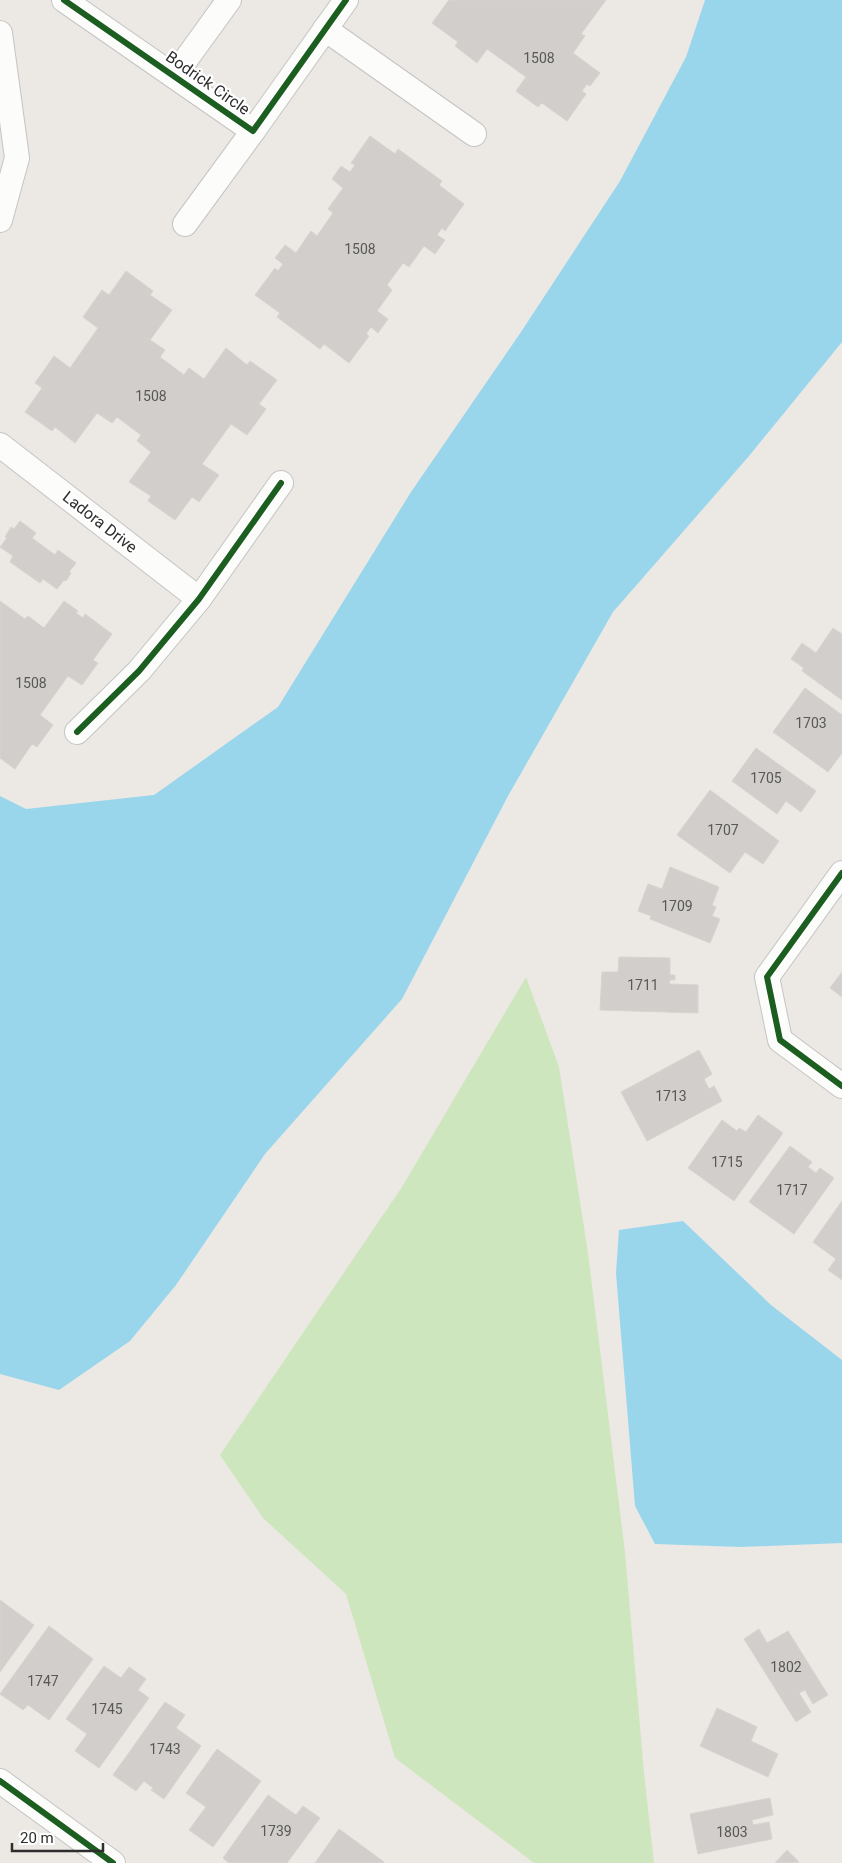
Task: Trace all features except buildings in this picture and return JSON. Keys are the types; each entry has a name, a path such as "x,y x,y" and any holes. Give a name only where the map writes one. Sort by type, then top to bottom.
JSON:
{"street":[{"name":"Bodrick Circle","path":"64,0 253,131 346,0"},
{"name":"Bodrick Circle","path":"174,76 229,0"},
{"path":"325,29 474,134"},
{"path":"0,33 3,81 17,158 0,220"},
{"path":"185,224 253,131"},
{"name":"Ladora Drive","path":"0,445 199,599"},
{"path":"77,732 138,671 199,599 281,483"},
{"path":"842,873 767,977 780,1040 842,1086"},
{"path":"0,1781 113,1863"}],"green space":[{"path":"526,977 559,1067 588,1253 625,1552 644,1773 654,1863 534,1863 395,1758 346,1594 263,1518 220,1455 402,1187"}],"water":[{"path":"705,0 842,0 842,342 749,456 613,612 508,796 402,999 265,1154 176,1285 130,1341 59,1390 0,1374 0,796 26,809 154,795 278,707 411,492 521,332 620,181 686,57"},
{"path":"683,1221 771,1305 842,1360 842,1543 741,1547 655,1544 635,1506 616,1273 619,1230"}],"cycle path":[{"path":"64,0 253,131 346,0"},
{"path":"77,732 139,671 199,599 281,483"},
{"path":"842,873 767,977 780,1040 842,1086"},
{"path":"0,1781 113,1863"}]}
